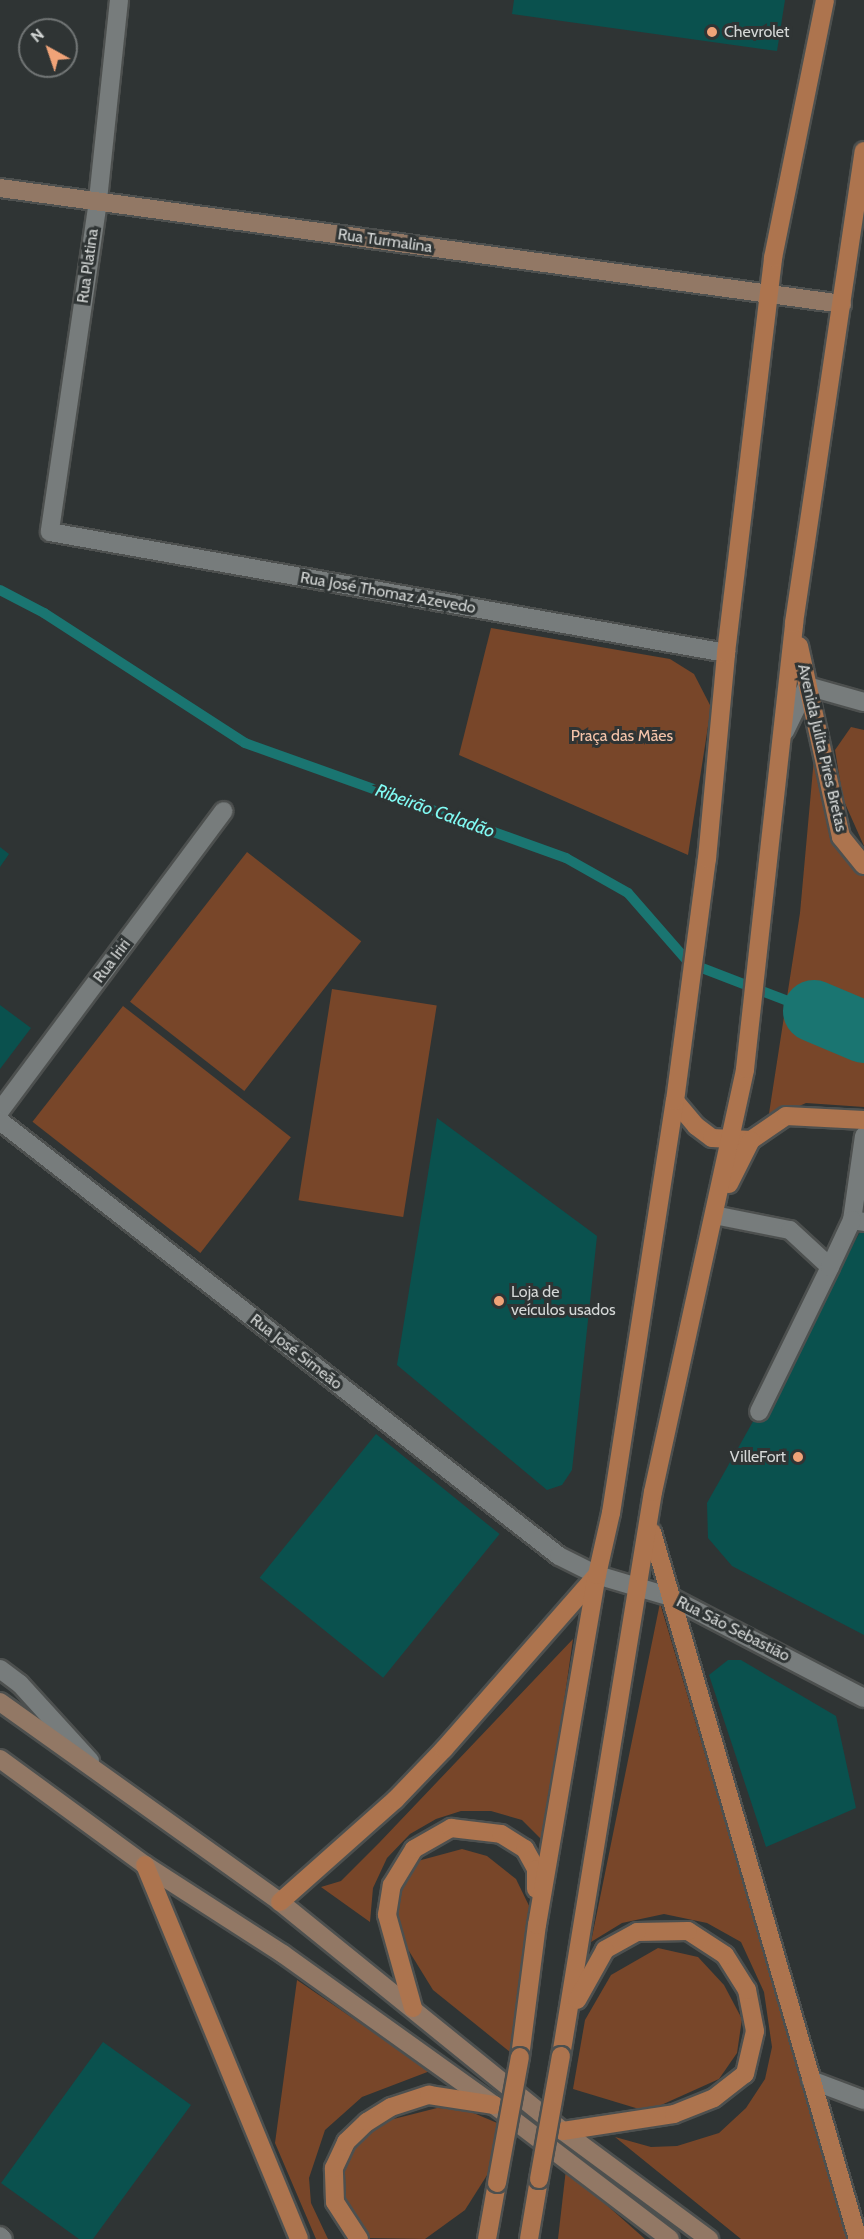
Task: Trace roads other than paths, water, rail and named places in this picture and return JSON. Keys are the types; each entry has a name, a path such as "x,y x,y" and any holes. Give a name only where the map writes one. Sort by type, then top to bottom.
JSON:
{"main road":[{"path":"487,2239 519,2057 537,1925 597,1575 611,1513 675,1101 707,859 726,653 773,258 825,0"},
{"path":"529,2239 568,2018 659,1458 732,1140 745,1069 785,731 794,623 864,151"},
{"name":"Rua Turmalina","path":"0,188 842,304"},
{"name":"Avenida Julita Pires Bretas","path":"794,623 841,837 864,865"},
{"path":"675,1101 696,1126 712,1138 751,1140"},
{"path":"714,1215 751,1140 786,1116 864,1120"},
{"path":"649,1521 668,1596 858,2239"},
{"path":"280,1902 394,1800 444,1749 597,1575"},
{"path":"0,1702 112,1785 280,1902 563,2131 709,2239"},
{"path":"0,1759 145,1865 283,1954 494,2104 670,2239"},
{"path":"413,2008 387,1915 388,1899 392,1885 414,1849 435,1834 450,1828 474,1828 501,1834 525,1849 536,1869 537,1925"},
{"path":"145,1865 299,2239"},
{"path":"563,2131 674,2114 714,2098 745,2074 755,2031 747,1990 725,1955 688,1931 636,1932 605,1950 568,2018"},
{"path":"359,2239 335,2202 334,2168 346,2142 367,2122 391,2107 429,2095 494,2104"},
{"path":"478,2239 493,2206"}],"street":[{"name":"Rua Platina","path":"50,532 98,201 119,0"},
{"name":"Rua José Thomaz Azevedo","path":"50,532 726,653"},
{"path":"785,731 807,686 864,702"},
{"name":"Rua Iriri","path":"0,1111 224,811"},
{"name":"Rua José Simeão","path":"0,1121 559,1556 597,1575"},
{"path":"759,1412 830,1267 858,1221 864,1136"},
{"path":"714,1215 790,1230 830,1267"},
{"name":"Rua São Sebastião","path":"597,1575 638,1585 668,1596 864,1698"},
{"path":"0,1669 20,1684 112,1785"},
{"path":"811,2080 864,2100"}],"waterway":[{"name":"Ribeirão Caladão","path":"0,590 44,613 245,743 566,858 628,893 689,963 814,1011"},
{"name":"Ribeirão Caladão","path":"814,1011 864,1032"}],"place":[{"name":"Chevrolet","path":"712,32"},
{"name":"Loja de veículos usados","path":"499,1301"},
{"name":"VilleFort","path":"798,1457"}],"park label":[{"name":"Praça das Mães","path":"622,736"}]}
